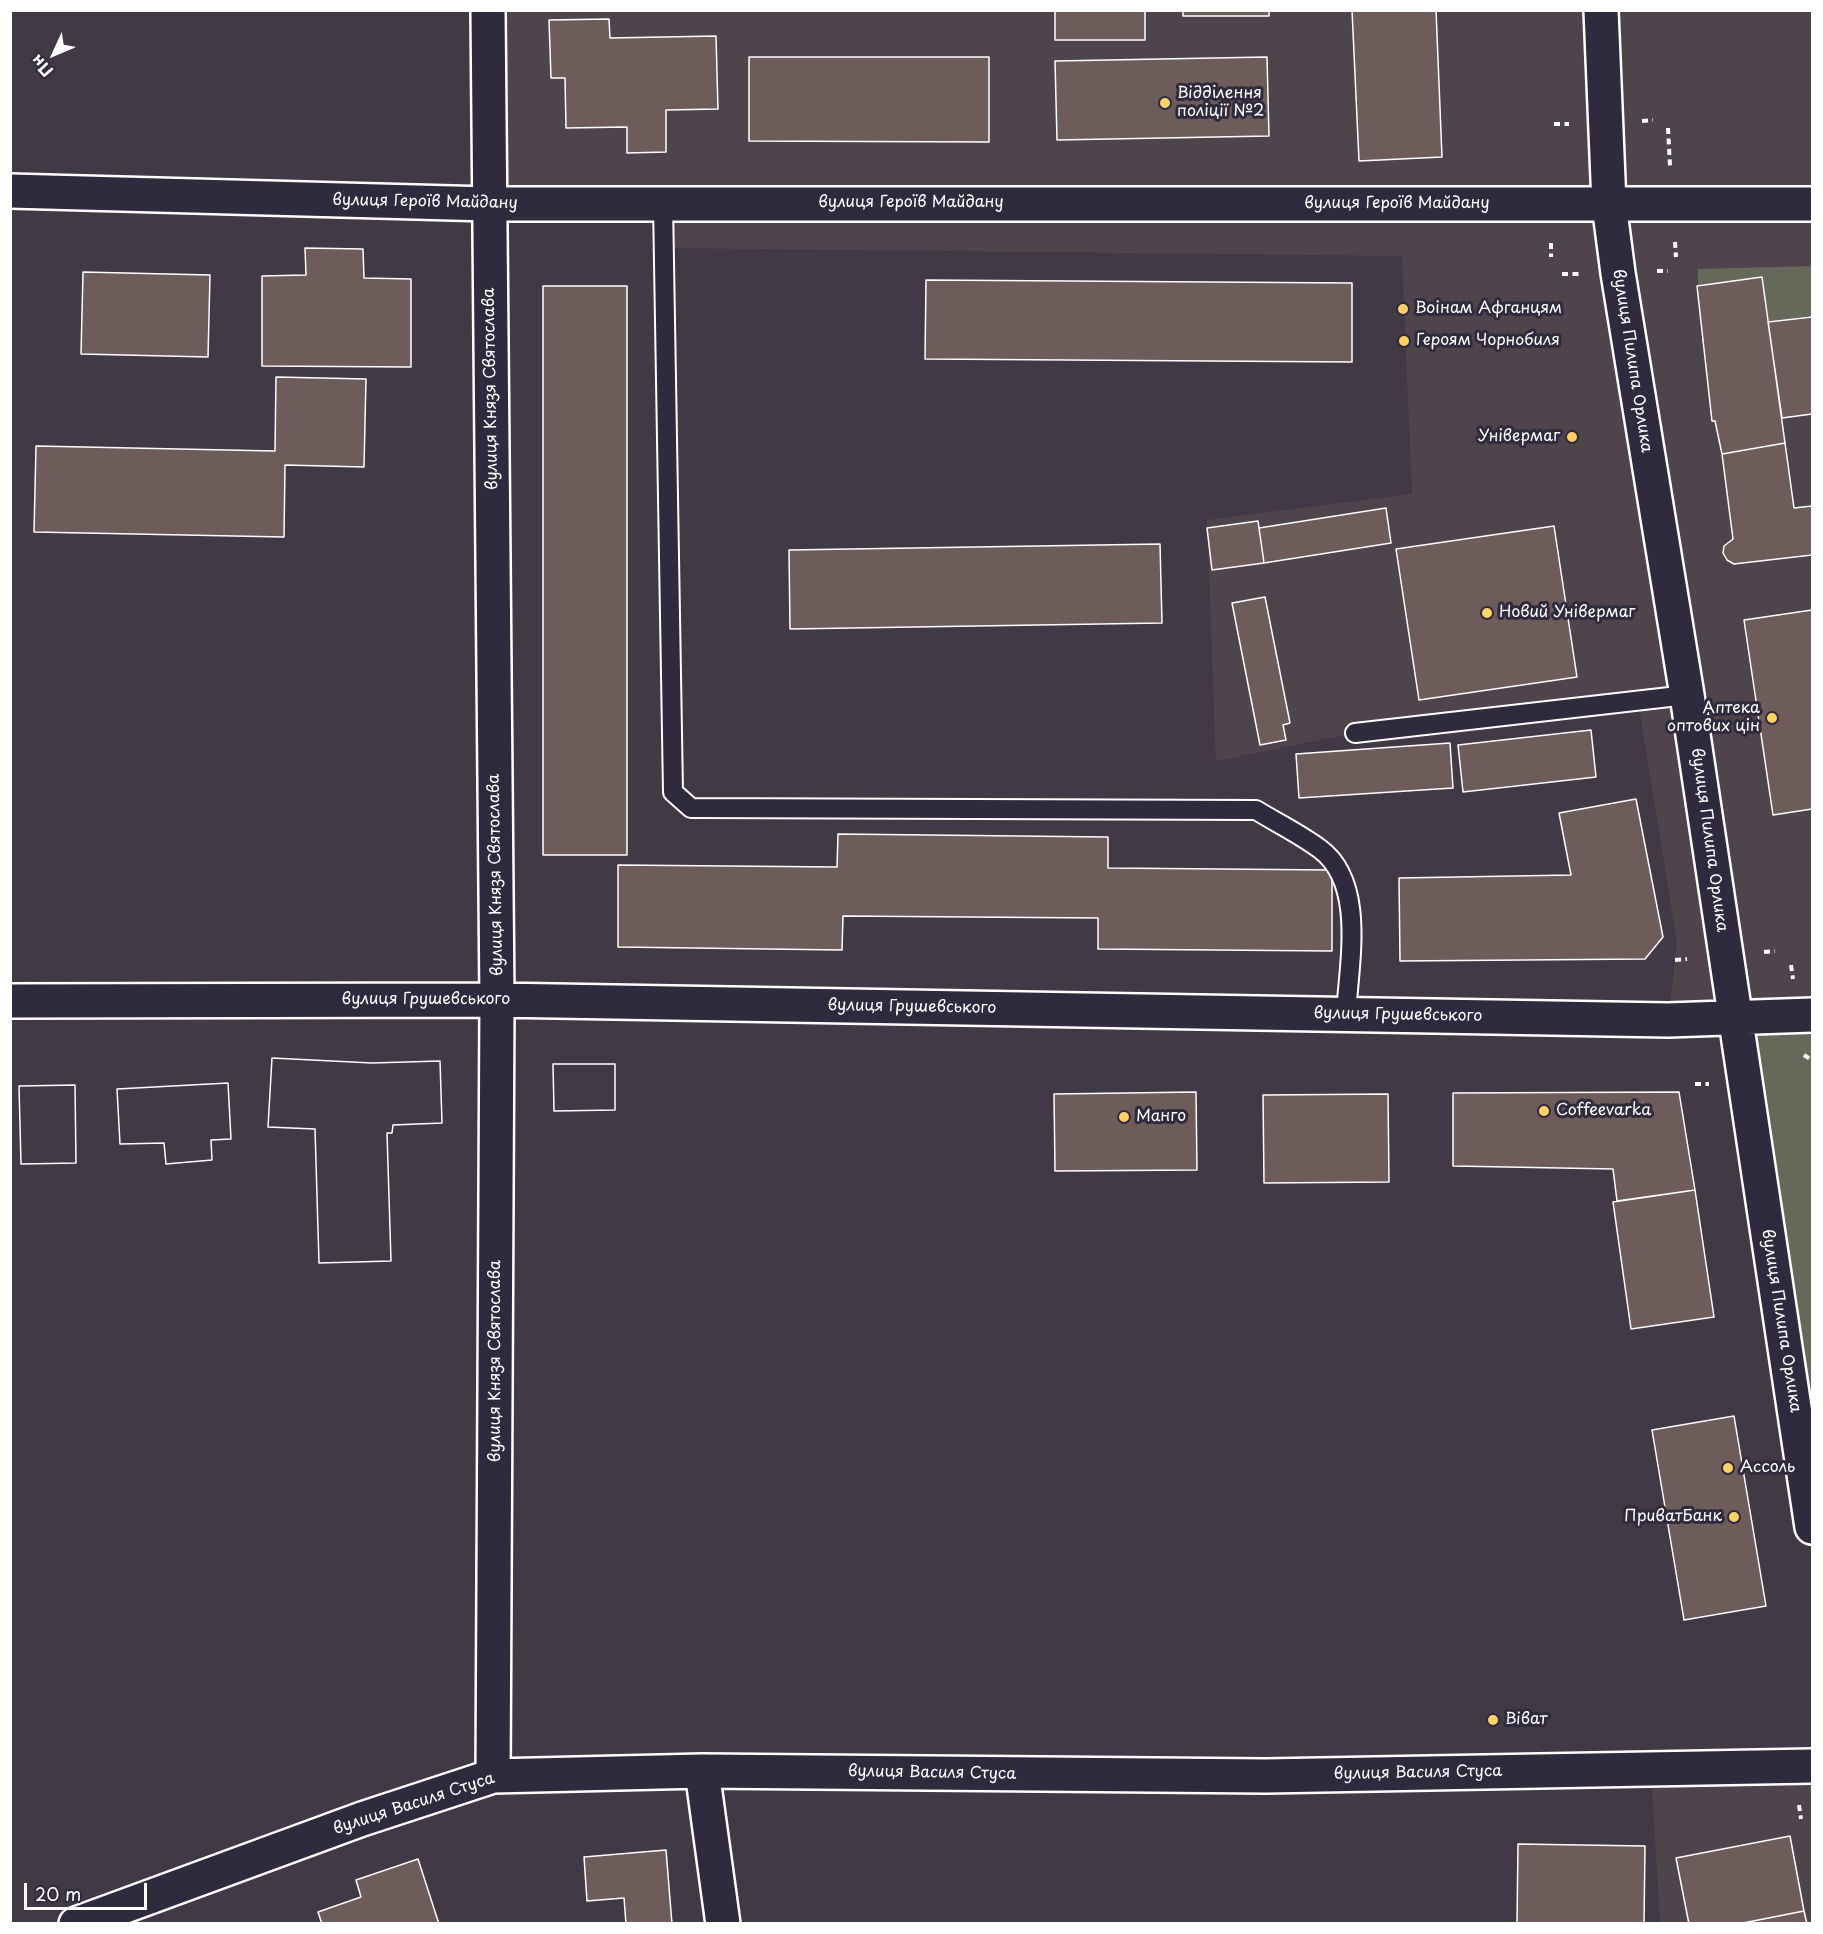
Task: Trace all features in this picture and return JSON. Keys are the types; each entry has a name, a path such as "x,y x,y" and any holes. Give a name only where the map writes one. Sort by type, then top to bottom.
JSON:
{"street":[{"name":"вулиця Князя Святослава","path":"488,10 497,1000 493,1776"},
{"name":"вулиця Пилипа Орлика","path":"1601,10 1609,204 1618,273 1687,695 1812,1527"},
{"name":"вулиця Героїв Майдану","path":"10,191 489,204 1812,204"},
{"name":"вулиця Грушевського","path":"10,1001 497,1000 1668,1020 1812,1015"},
{"name":"вулиця Василя Стуса","path":"76,1923 362,1819 493,1776 702,1771 1266,1776 1812,1766"},
{"path":"702,1771 723,1923"}],"lane":[{"path":"663,203 673,792 691,808 1256,810 1320,849 1345,878 1351,901 1346,1014"},
{"path":"1355,733 1687,695"}],"path":[{"path":"1804,1055 1812,1060"}],"shaded area":[{"path":"488,11 1812,11 1812,1017 1668,1020 1677,943 1638,701 1355,733 1216,761 1207,520 1412,494 1402,256 665,248 663,203 489,204"},
{"path":"1812,1766 1812,1923 1660,1923 1651,1770"}],"green space":[{"path":"1812,266 1812,316 1769,321 1762,277 1698,285 1698,269"},
{"path":"1812,1017 1812,1525 1735,1018"}],"building":[{"path":"1055,10 1145,10 1145,40 1055,40"},
{"path":"1183,10 1269,10 1269,16 1183,16"},
{"path":"1352,10 1436,10 1442,157 1359,161"},
{"path":"609,19 610,38 716,36 718,109 666,110 666,152 627,153 627,127 566,128 565,78 551,78 549,20"},
{"path":"749,57 989,57 989,142 749,141"},
{"path":"1267,57 1269,136 1057,140 1055,61"},
{"path":"305,248 363,249 364,278 411,279 411,367 262,366 262,276 306,275"},
{"path":"83,272 210,275 208,357 81,354"},
{"path":"1762,277 1785,443 1722,454 1715,421 1712,421 1697,286"},
{"path":"926,280 1352,283 1352,362 925,359"},
{"path":"543,286 627,286 627,855 543,855"},
{"path":"1812,317 1812,414 1782,418 1768,322"},
{"path":"276,377 366,379 364,467 285,465 284,537 34,532 36,446 275,451"},
{"path":"1785,443 1794,508 1812,506 1812,555 1734,564 1727,560 1723,553 1724,546 1733,539 1722,454"},
{"path":"1386,508 1391,543 1264,563 1259,528"},
{"path":"1258,521 1264,563 1212,570 1207,528"},
{"name":"Новий Універмаг","path":"1554,526 1577,677 1419,700 1396,549"},
{"path":"1160,544 1162,623 790,629 789,550"},
{"path":"1265,597 1290,723 1283,725 1286,740 1260,745 1232,603"},
{"path":"1812,610 1812,809 1773,815 1744,620"},
{"path":"1591,730 1596,777 1463,792 1458,745"},
{"path":"1450,743 1453,788 1299,798 1296,754"},
{"path":"1636,799 1663,937 1645,959 1400,961 1399,878 1571,875 1559,813"},
{"path":"838,834 1108,837 1108,868 1332,870 1332,951 1098,949 1098,918 843,916 842,950 618,947 618,865 837,867"},
{"path":"272,1058 372,1063 440,1061 442,1123 393,1125 392,1133 387,1133 391,1261 319,1263 315,1129 268,1127"},
{"path":"272,1058 372,1063 440,1061 442,1123 393,1125 392,1133 387,1133 391,1261 319,1263 315,1129 268,1127"},
{"path":"553,1064 615,1064 615,1110 554,1111"},
{"path":"553,1064 615,1064 615,1110 554,1111"},
{"path":"228,1083 231,1139 211,1140 212,1160 166,1164 164,1143 120,1144 117,1089"},
{"path":"228,1083 231,1139 211,1140 212,1160 166,1164 164,1143 120,1144 117,1089"},
{"path":"75,1085 76,1163 21,1164 19,1086"},
{"path":"75,1085 76,1163 21,1164 19,1086"},
{"path":"1196,1092 1197,1170 1055,1171 1054,1094"},
{"path":"1679,1092 1695,1190 1617,1201 1613,1169 1453,1166 1453,1093"},
{"path":"1388,1094 1389,1182 1264,1183 1263,1095"},
{"path":"1695,1190 1714,1317 1631,1329 1613,1202"},
{"path":"1734,1416 1766,1606 1684,1620 1652,1430"},
{"path":"1790,1836 1804,1911 1738,1924 1689,1924 1676,1858"},
{"path":"1518,1844 1645,1846 1644,1924 1517,1924"},
{"path":"666,1850 672,1924 626,1924 624,1898 587,1901 584,1857"},
{"path":"418,1859 439,1924 322,1924 318,1912 361,1897 356,1880"},
{"path":"1804,1911 1807,1924 1738,1924"}],"place":[{"name":"Відділення поліції №2","path":"1165,103"},
{"name":"Воінам Афганцям","path":"1403,309"},
{"name":"Героям Чорнобиля","path":"1404,341"},
{"name":"Універмаг","path":"1572,437"},
{"name":"Новий Універмаг","path":"1487,613"},
{"name":"Аптека оптових цін","path":"1772,718"},
{"name":"Coffeevarka","path":"1544,1111"},
{"name":"Манго","path":"1124,1117"},
{"name":"Ассоль","path":"1728,1468"},
{"name":"ПриватБанк","path":"1734,1517"},
{"name":"Віват","path":"1493,1720"}]}
